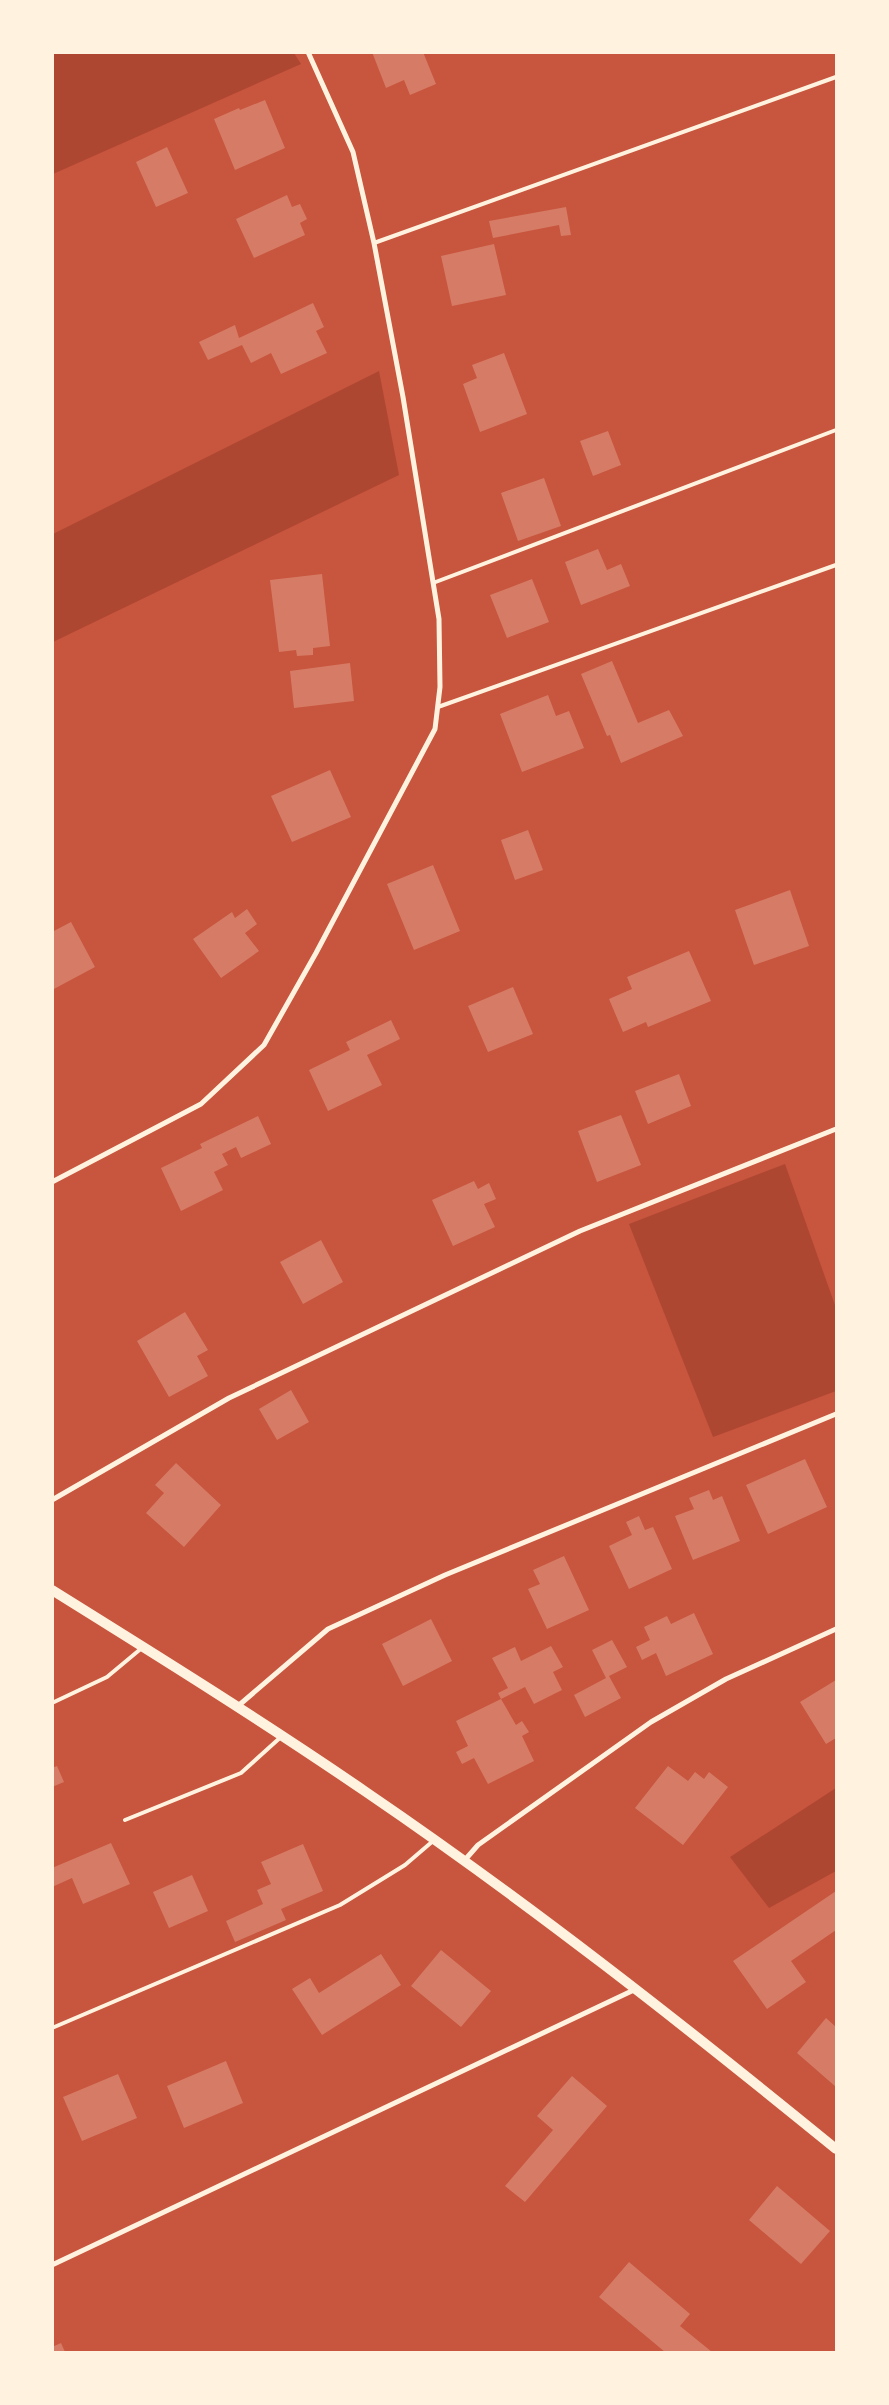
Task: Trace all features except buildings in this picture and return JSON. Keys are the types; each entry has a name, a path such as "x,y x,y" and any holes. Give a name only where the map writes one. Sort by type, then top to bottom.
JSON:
{"main road":[{"path":"52,1590 282,1736 464,1861 695,2034 836,2149"}],"street":[{"path":"52,1182 201,1104 264,1045 435,729 440,687 439,619 374,243 353,152 308,52"},
{"path":"52,1500 229,1398 580,1230 836,1129"},
{"path":"237,1707 328,1629 445,1575 836,1414"},
{"path":"464,1861 478,1845 651,1722 726,1679 836,1629"},
{"path":"52,2265 636,1989"}],"lane":[{"path":"374,243 836,77"},
{"path":"434,583 836,430"},
{"path":"438,707 836,565"},
{"path":"52,1703 107,1677 143,1647"},
{"path":"125,1820 241,1773 282,1736"},
{"path":"52,2028 340,1905 405,1865 434,1840"}],"shaded area":[{"path":"53,53 294,53 301,64 53,174"},
{"path":"379,371 399,475 53,642 53,534"},
{"path":"785,1164 836,1308 836,1391 713,1437 629,1224"},
{"path":"836,1788 836,1871 769,1908 730,1857"}]}
